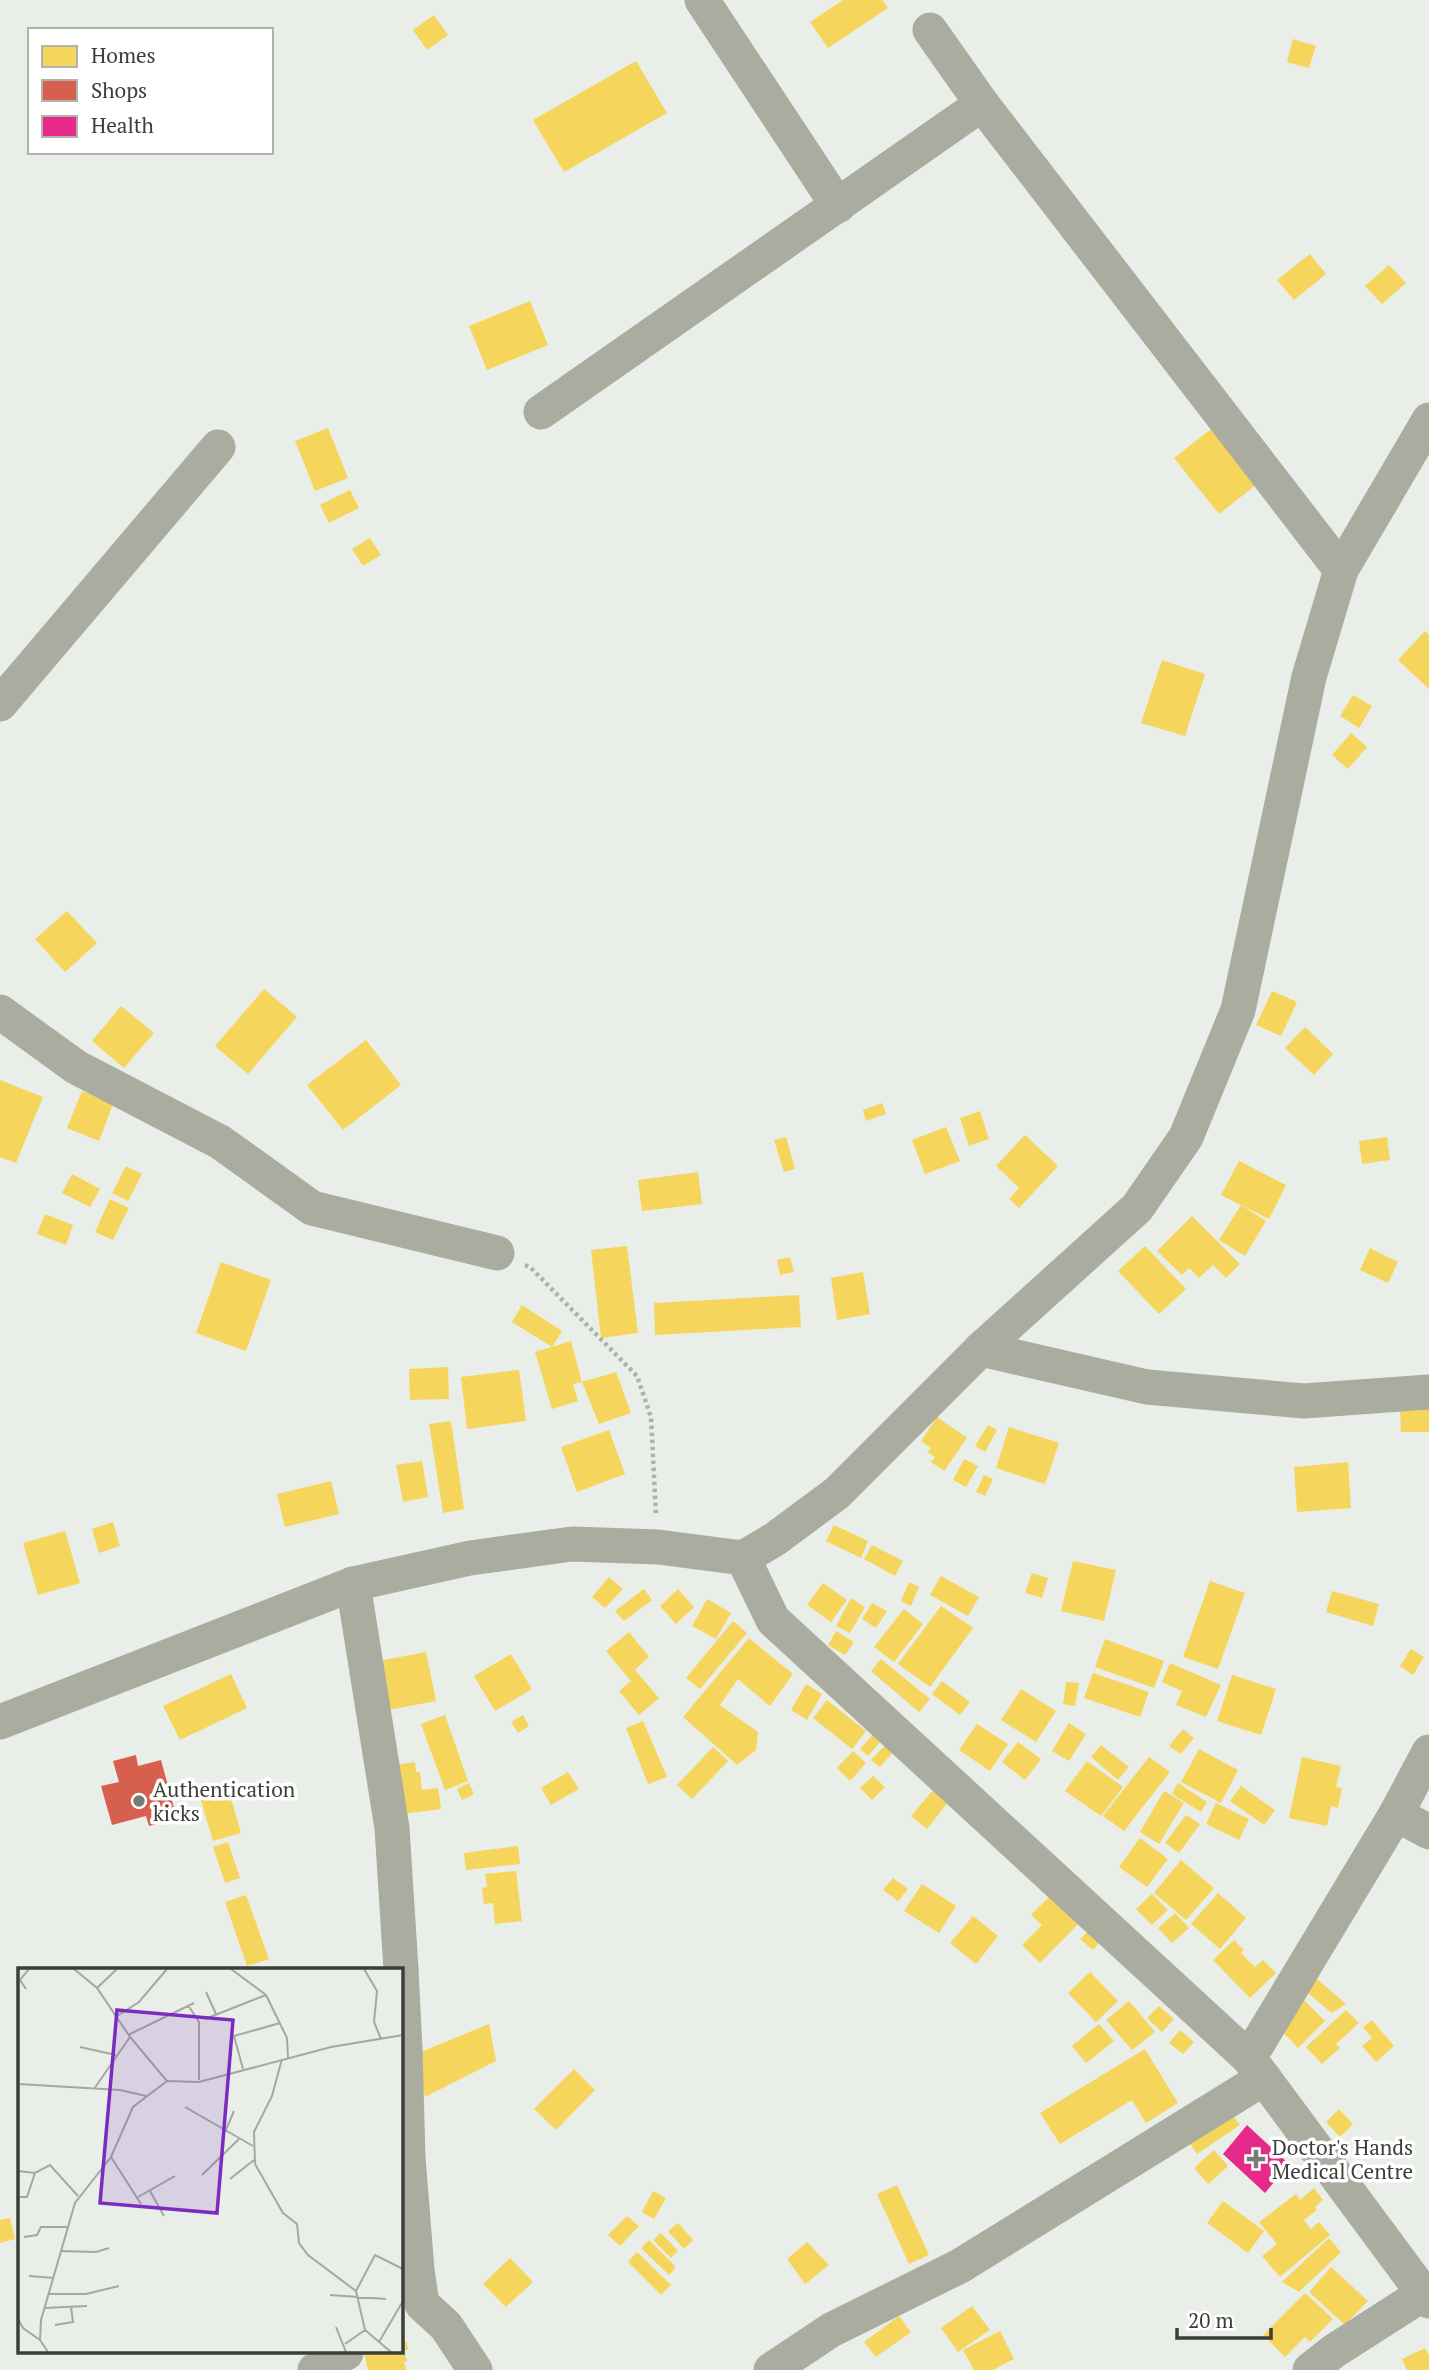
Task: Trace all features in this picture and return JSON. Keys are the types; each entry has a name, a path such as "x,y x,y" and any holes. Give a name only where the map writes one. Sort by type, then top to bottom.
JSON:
{"street":[{"path":"702,0 838,206"},
{"path":"930,30 982,104 1341,570"},
{"path":"541,412 982,104"},
{"path":"0,1722 353,1584 470,1558 572,1544 658,1547 743,1558 775,1539 837,1493 982,1349 1138,1208 1186,1136 1238,1010 1309,677 1341,570 1429,419"},
{"path":"0,704 218,447"},
{"path":"0,1012 76,1067 220,1142 312,1208 497,1253"},
{"path":"982,1349 1147,1387 1304,1401 1429,1392"},
{"path":"743,1558 773,1620 1256,2068 1426,2298 1334,2351 1310,2370"},
{"path":"353,1584 392,1828 401,1968"},
{"path":"771,2370 831,2330 960,2266 1256,2068 1429,1752"},
{"path":"1396,1814 1429,1832"},
{"path":"402,1990 408,2158 422,2304 446,2326 475,2370"},
{"path":"315,2370 346,2353"}],"path":[{"path":"497,1253 531,1268 637,1376 651,1417 658,1547"}],"building: Homes":[{"path":"843,0 882,0 888,8 828,48 810,22"},
{"path":"434,15 448,35 427,50 413,30"},
{"path":"1293,39 1316,46 1309,68 1287,62"},
{"path":"636,61 667,113 564,172 533,120"},
{"path":"1310,254 1326,274 1294,300 1277,280"},
{"path":"1389,265 1406,283 1382,304 1365,286"},
{"path":"530,301 548,345 487,370 469,326"},
{"path":"328,428 348,478 315,491 295,441"},
{"path":"1211,429 1256,485 1219,514 1174,458"},
{"path":"350,490 359,508 329,523 320,505"},
{"path":"370,538 381,555 363,566 352,549"},
{"path":"1425,631 1429,635 1429,689 1398,660"},
{"path":"1162,660 1205,674 1185,736 1141,723"},
{"path":"1353,695 1372,706 1359,728 1340,716"},
{"path":"1351,733 1367,747 1348,769 1332,755"},
{"path":"67,911 97,943 65,972 35,939"},
{"path":"264,989 297,1017 248,1074 215,1046"},
{"path":"1272,991 1297,1002 1281,1036 1256,1025"},
{"path":"121,1006 154,1033 124,1068 92,1041"},
{"path":"1305,1027 1333,1054 1314,1075 1285,1048"},
{"path":"366,1040 401,1085 343,1130 307,1085"},
{"path":"0,1080 43,1097 16,1163 0,1157"},
{"path":"82,1091 113,1104 99,1141 67,1128"},
{"path":"882,1103 886,1114 866,1121 863,1110"},
{"path":"980,1111 989,1139 969,1146 960,1118"},
{"path":"946,1127 960,1161 925,1174 912,1140"},
{"path":"1025,1135 1058,1166 1019,1208 1009,1199 1019,1188 996,1166"},
{"path":"786,1137 795,1169 784,1172 774,1140"},
{"path":"1387,1137 1390,1160 1362,1164 1359,1141"},
{"path":"1239,1161 1286,1185 1269,1219 1221,1195"},
{"path":"126,1166 142,1174 128,1201 112,1193"},
{"path":"698,1172 702,1204 642,1211 638,1180"},
{"path":"72,1174 100,1189 90,1207 62,1193"},
{"path":"110,1199 129,1208 113,1240 95,1232"},
{"path":"1241,1205 1266,1221 1245,1256 1219,1240"},
{"path":"45,1214 73,1225 66,1245 37,1234"},
{"path":"1192,1216 1240,1264 1226,1278 1213,1265 1199,1278 1189,1268 1182,1275 1157,1251"},
{"path":"627,1246 638,1333 601,1338 591,1250"},
{"path":"1145,1246 1186,1289 1159,1314 1118,1271"},
{"path":"1370,1248 1398,1262 1388,1283 1360,1270"},
{"path":"790,1257 794,1272 780,1275 777,1260"},
{"path":"221,1262 271,1280 246,1351 196,1333"},
{"path":"863,1272 870,1314 837,1320 831,1278"},
{"path":"799,1295 801,1327 655,1335 654,1303"},
{"path":"522,1305 562,1331 552,1347 512,1322"},
{"path":"571,1341 582,1382 573,1384 578,1401 552,1409 535,1352"},
{"path":"448,1367 449,1399 410,1400 409,1369"},
{"path":"519,1370 526,1421 467,1429 461,1377"},
{"path":"616,1372 631,1413 599,1424 582,1382"},
{"path":"1429,1406 1429,1432 1401,1432 1400,1407"},
{"path":"937,1417 967,1438 944,1471 931,1462 935,1457 927,1452 931,1448 921,1441"},
{"path":"451,1421 464,1509 443,1513 429,1424"},
{"path":"988,1425 997,1430 985,1452 975,1446"},
{"path":"1009,1427 1059,1443 1045,1484 996,1468"},
{"path":"609,1430 625,1474 577,1492 561,1447"},
{"path":"964,1459 978,1466 966,1487 953,1480"},
{"path":"422,1461 428,1497 403,1502 396,1465"},
{"path":"1348,1462 1351,1508 1297,1512 1294,1467"},
{"path":"984,1475 993,1479 985,1496 976,1492"},
{"path":"331,1481 339,1514 285,1527 277,1494"},
{"path":"113,1522 120,1546 99,1553 92,1529"},
{"path":"834,1525 868,1541 861,1558 826,1541"},
{"path":"65,1531 80,1583 38,1595 23,1543"},
{"path":"872,1545 903,1561 895,1576 864,1559"},
{"path":"1073,1561 1116,1570 1104,1621 1061,1611"},
{"path":"1032,1573 1048,1578 1042,1598 1025,1593"},
{"path":"941,1576 979,1597 968,1616 930,1595"},
{"path":"609,1577 623,1589 605,1608 592,1597"},
{"path":"1210,1581 1245,1593 1218,1669 1183,1657"},
{"path":"909,1582 919,1587 911,1606 901,1601"},
{"path":"823,1583 847,1600 831,1622 807,1605"},
{"path":"644,1589 652,1600 624,1621 615,1611"},
{"path":"678,1589 694,1607 676,1624 660,1606"},
{"path":"1332,1591 1379,1604 1373,1626 1326,1612"},
{"path":"851,1598 865,1607 850,1633 836,1626"},
{"path":"707,1599 731,1613 716,1639 692,1626"},
{"path":"872,1603 887,1611 876,1628 862,1619"},
{"path":"941,1606 973,1628 930,1687 898,1664"},
{"path":"904,1609 923,1624 894,1662 874,1647"},
{"path":"733,1621 747,1633 700,1689 686,1678"},
{"path":"836,1631 854,1642 845,1655 828,1645"},
{"path":"629,1632 649,1657 635,1670 659,1698 639,1715 619,1691 631,1681 606,1651"},
{"path":"749,1638 793,1674 770,1706 738,1679 720,1705 758,1732 756,1750 737,1765 683,1717"},
{"path":"1105,1639 1164,1661 1154,1688 1095,1667"},
{"path":"1411,1649 1424,1657 1413,1675 1400,1666"},
{"path":"426,1652 436,1701 388,1710 378,1661"},
{"path":"511,1654 532,1689 495,1711 474,1676"},
{"path":"881,1659 930,1699 919,1712 871,1671"},
{"path":"1170,1663 1221,1685 1206,1717 1176,1705 1182,1691 1162,1682"},
{"path":"1093,1673 1149,1692 1140,1717 1084,1698"},
{"path":"231,1674 247,1708 180,1740 163,1706"},
{"path":"1232,1675 1276,1689 1261,1735 1217,1721"},
{"path":"942,1681 970,1702 960,1715 932,1694"},
{"path":"1066,1682 1079,1683 1075,1706 1063,1704"},
{"path":"806,1684 822,1694 807,1720 791,1710"},
{"path":"1021,1689 1056,1711 1036,1742 1001,1720"},
{"path":"827,1700 866,1731 852,1749 813,1718"},
{"path":"445,1715 468,1781 445,1790 421,1724"},
{"path":"523,1715 529,1726 518,1733 511,1722"},
{"path":"643,1721 667,1777 648,1784 626,1728"},
{"path":"1069,1723 1086,1734 1069,1761 1052,1751"},
{"path":"977,1724 1008,1744 990,1771 959,1750"},
{"path":"1183,1729 1194,1738 1181,1754 1169,1746"},
{"path":"873,1734 881,1741 868,1756 860,1749"},
{"path":"1018,1742 1041,1759 1025,1780 1002,1762"},
{"path":"887,1743 895,1750 880,1767 871,1760"},
{"path":"1101,1745 1129,1767 1118,1780 1091,1757"},
{"path":"713,1747 728,1761 692,1799 677,1785"},
{"path":"1199,1749 1238,1770 1221,1803 1181,1782"},
{"path":"853,1751 866,1763 850,1781 837,1768"},
{"path":"1149,1757 1170,1772 1124,1831 1103,1816"},
{"path":"1302,1757 1341,1766 1336,1787 1342,1788 1338,1808 1331,1806 1327,1826 1289,1818"},
{"path":"1087,1761 1123,1787 1101,1816 1065,1791"},
{"path":"415,1762 416,1772 420,1772 422,1790 438,1788 441,1809 402,1814 396,1765"},
{"path":"568,1772 579,1789 551,1805 541,1788"},
{"path":"873,1776 885,1787 872,1800 860,1788"},
{"path":"469,1783 474,1794 462,1800 457,1789"},
{"path":"1178,1783 1207,1802 1201,1812 1172,1794"},
{"path":"1241,1786 1275,1810 1264,1825 1230,1801"},
{"path":"228,1788 241,1833 213,1841 200,1797"},
{"path":"934,1789 949,1801 927,1829 911,1816"},
{"path":"1164,1791 1184,1803 1159,1844 1140,1832"},
{"path":"1216,1803 1249,1819 1239,1840 1206,1824"},
{"path":"1186,1815 1200,1824 1179,1853 1165,1843"},
{"path":"1140,1838 1168,1859 1147,1887 1119,1867"},
{"path":"228,1842 240,1878 225,1883 213,1847"},
{"path":"518,1846 520,1864 466,1870 464,1853"},
{"path":"1181,1860 1214,1888 1186,1920 1154,1893"},
{"path":"516,1871 522,1921 495,1924 493,1903 484,1904 482,1888 487,1887 485,1874"},
{"path":"893,1878 908,1889 898,1901 883,1890"},
{"path":"922,1884 956,1906 939,1933 904,1911"},
{"path":"1057,1889 1085,1917 1040,1963 1022,1945 1042,1925 1031,1915"},
{"path":"1218,1893 1246,1918 1220,1949 1191,1924"},
{"path":"1152,1894 1168,1910 1152,1925 1136,1909"},
{"path":"246,1895 269,1959 247,1966 225,1902"},
{"path":"1175,1913 1189,1928 1172,1943 1158,1928"},
{"path":"973,1916 998,1936 976,1964 950,1943"},
{"path":"1090,1929 1102,1939 1093,1950 1080,1939"},
{"path":"1234,1940 1244,1950 1241,1953 1255,1967 1263,1960 1276,1973 1250,1998 1213,1960"},
{"path":"1308,1971 1346,2004 1332,2013 1297,1984"},
{"path":"1090,1972 1118,2001 1096,2022 1068,1993"},
{"path":"1304,2000 1325,2021 1298,2048 1277,2026"},
{"path":"1129,2001 1155,2032 1132,2050 1106,2020"},
{"path":"1159,2006 1174,2019 1162,2032 1147,2018"},
{"path":"1346,2010 1359,2023 1336,2044 1340,2048 1322,2064 1306,2047"},
{"path":"1372,2020 1394,2046 1376,2062 1362,2046 1372,2038 1363,2027"},
{"path":"489,2024 496,2061 425,2097 416,2054"},
{"path":"1099,2024 1114,2041 1086,2063 1072,2046"},
{"path":"1180,2030 1194,2042 1183,2054 1169,2043"},
{"path":"1145,2049 1178,2103 1146,2123 1132,2100 1060,2144 1040,2113"},
{"path":"574,2069 595,2090 556,2130 534,2109"},
{"path":"1339,2109 1353,2124 1340,2137 1326,2122"},
{"path":"1233,2116 1240,2125 1197,2154 1190,2144"},
{"path":"1214,2150 1228,2166 1208,2184 1194,2168"},
{"path":"897,2185 929,2255 909,2264 877,2194"},
{"path":"1314,2188 1323,2200 1315,2207 1317,2210 1304,2220 1311,2229 1319,2222 1330,2235 1280,2277 1262,2256 1277,2244 1259,2222 1296,2194 1300,2200"},
{"path":"653,2191 666,2198 654,2219 642,2212"},
{"path":"1223,2201 1264,2231 1248,2253 1207,2223"},
{"path":"627,2216 639,2226 620,2246 608,2235"},
{"path":"10,2218 15,2239 0,2243 0,2220"},
{"path":"678,2223 693,2240 684,2249 668,2231"},
{"path":"661,2233 678,2251 671,2258 653,2240"},
{"path":"1329,2238 1341,2252 1299,2292 1282,2282"},
{"path":"649,2240 676,2267 669,2275 641,2248"},
{"path":"807,2242 829,2265 805,2284 787,2259"},
{"path":"637,2252 671,2285 661,2295 628,2262"},
{"path":"510,2258 533,2282 506,2307 483,2284"},
{"path":"1331,2267 1368,2301 1345,2325 1309,2292"},
{"path":"1305,2293 1333,2319 1310,2342 1305,2337 1285,2357 1263,2335"},
{"path":"972,2306 990,2330 958,2352 941,2328"},
{"path":"899,2316 911,2332 876,2357 864,2342"},
{"path":"1000,2331 1014,2359 993,2370 974,2370 963,2350"},
{"path":"406,2341 408,2349 404,2351 406,2370 368,2370 364,2353 402,2352 402,2343"},
{"path":"1425,2348 1429,2356 1429,2370 1407,2370 1402,2359"}],"building: Shops":[{"name":"Authentication kicks","path":"136,1755 138,1766 161,1760 177,1819 149,1826 146,1816 112,1825 101,1786 119,1782 113,1761"}],"building: Health":[{"name":"Doctor's Hands Medical Centre","path":"1247,2125 1289,2164 1265,2193 1223,2154"}],"place":[{"name":"Authentication kicks","path":"139,1801"},
{"name":"Doctor's Hands Medical Centre","path":"1256,2159"}]}
